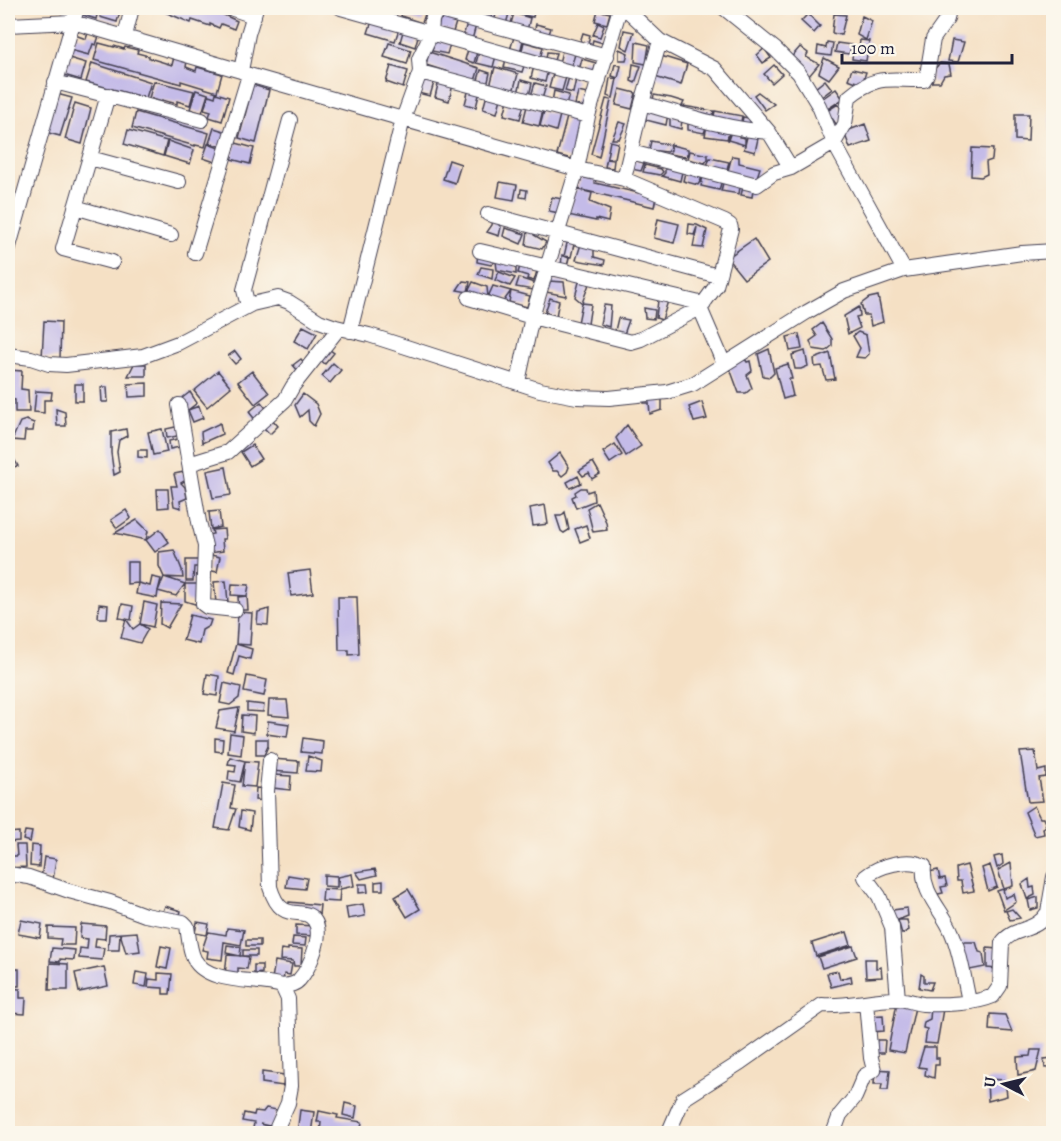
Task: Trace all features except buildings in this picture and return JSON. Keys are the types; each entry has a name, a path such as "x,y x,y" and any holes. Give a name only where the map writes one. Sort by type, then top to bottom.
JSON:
{"street":[{"path":"8,250 78,8"},
{"path":"125,36 132,8"},
{"path":"195,253 245,73 248,34 255,12 230,8"},
{"path":"341,8 599,80"},
{"path":"189,464 226,453 285,400 293,386 344,329 403,119 420,72 421,51 431,34 432,20 437,8 607,56"},
{"path":"518,382 532,317 578,169 588,116 607,56 617,8 660,41 715,69 770,132 791,168"},
{"path":"724,8 776,49 799,73 819,106 834,143 904,270"},
{"path":"631,152 757,185 774,173 791,168 834,143 845,124 848,100 852,94 867,84 878,80 921,81 926,79 933,39 947,19 949,8"},
{"path":"8,25 73,22 125,36 403,119 578,169 624,179 730,225 731,229 716,286 702,306 641,339 631,342 532,317 469,298"},
{"path":"624,179 660,41"},
{"path":"420,72 588,116"},
{"path":"55,82 202,120"},
{"path":"108,95 63,249 112,262"},
{"path":"642,103 734,128 770,132"},
{"path":"248,306 244,290 290,120"},
{"path":"90,158 178,182"},
{"path":"75,207 171,235"},
{"path":"488,214 718,276"},
{"path":"8,355 66,365 143,356 178,343 248,306 278,297 320,321 540,390 577,397 650,395 681,389 693,384 843,291 904,270 1053,250"},
{"path":"480,251 702,306"},
{"path":"702,306 724,364"},
{"path":"179,405 205,546 203,604 207,607 235,610"},
{"path":"8,874 29,877 145,915 183,922 187,926 190,950 195,961 208,972 240,980 282,986 293,984 300,979 312,957 318,938 318,928 315,921 308,916 287,913 273,898 270,887 267,791 270,760"},
{"path":"898,999 892,927 879,896 865,877 867,874 892,865 908,863 924,866 924,875 931,900 952,932 969,1001"},
{"path":"668,1134 683,1099 741,1062 793,1023 822,1005 839,1006 898,999 922,1004 969,1001 988,998 997,992 1002,974 1002,943 1010,934 1036,926 1045,918 1053,877"},
{"path":"274,1134 288,1103 291,1086 288,999 282,986"},
{"path":"833,1134 840,1115 855,1096 864,1076 874,1070 866,1002"}]}
